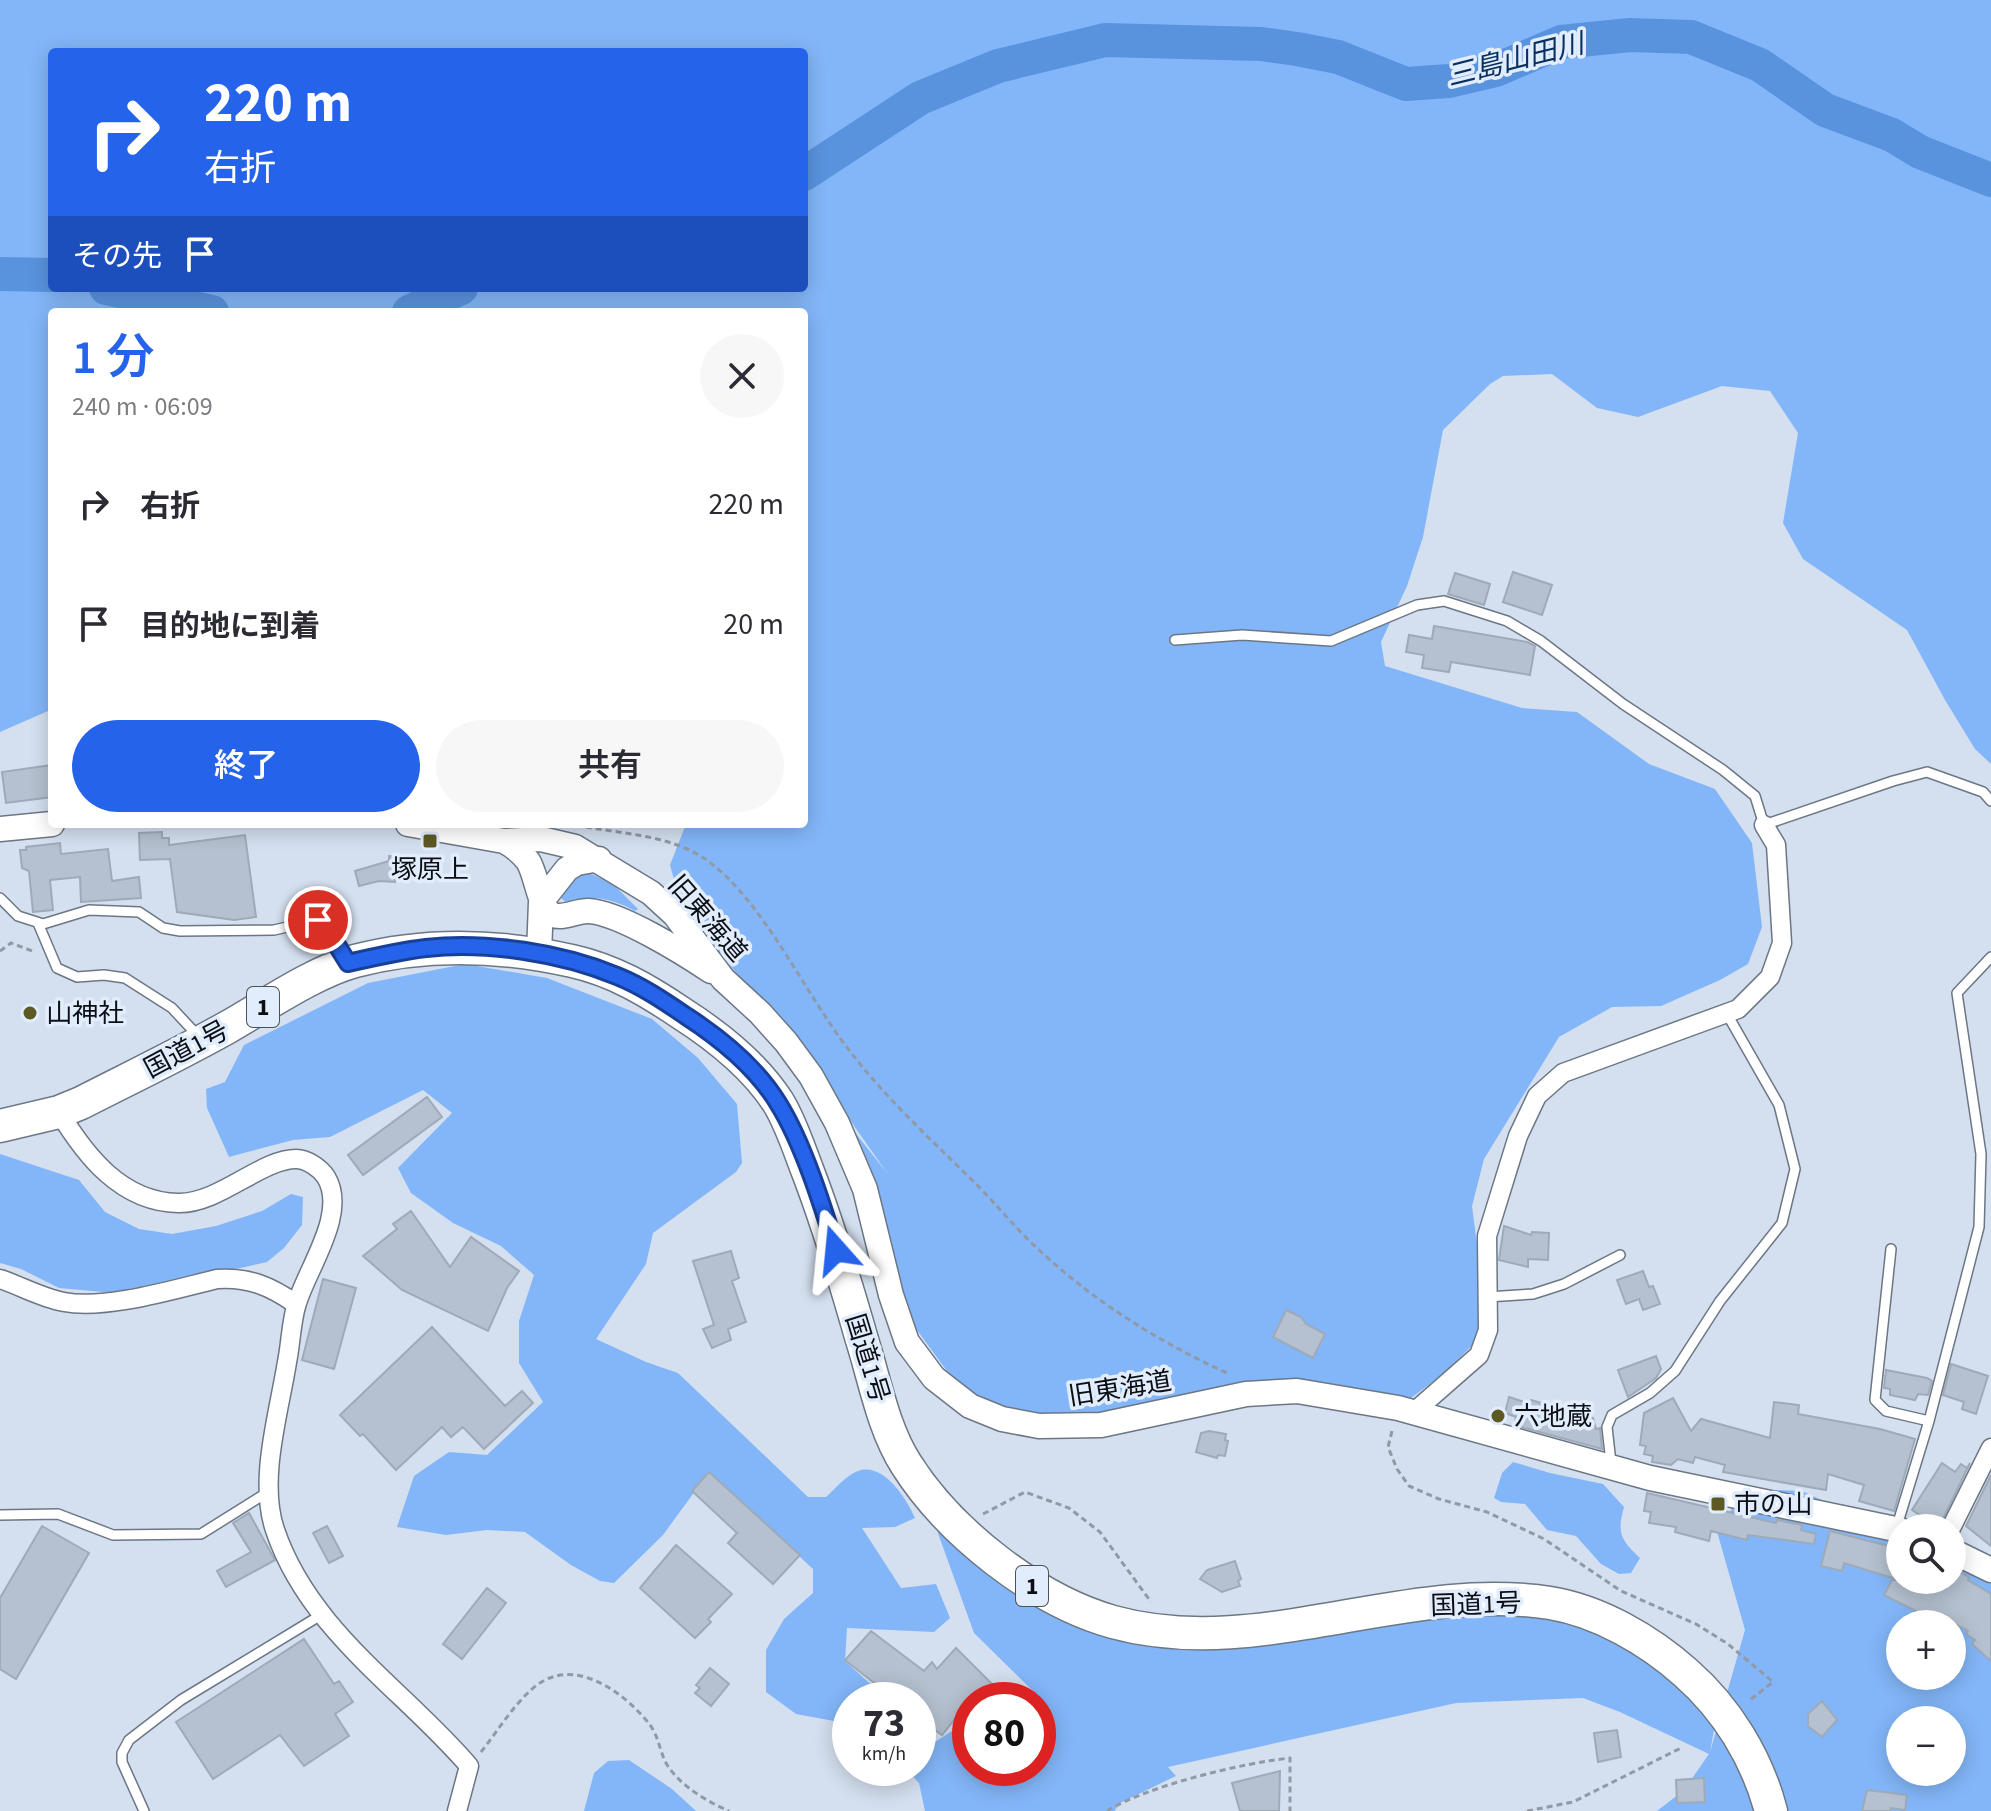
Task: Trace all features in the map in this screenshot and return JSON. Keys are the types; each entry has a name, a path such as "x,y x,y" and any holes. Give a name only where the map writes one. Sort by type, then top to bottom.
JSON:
{"highway":[{"name":"国道1号","path":"0,1126 59,1112 203,1041 295,989 345,950 463,946 545,925 590,965 651,993 709,1031 762,1082 778,1102 828,1223 884,1414 904,1461 943,1510 1000,1563 1034,1587 1077,1610 1113,1622 1149,1629 1258,1631 1446,1602 1517,1600 1553,1603 1581,1611 1639,1637 1668,1656 1694,1680 1736,1730 1764,1782 1771,1811"}],"street":[{"path":"0,829 48,824"},
{"path":"1406,1410 1479,1355 1488,1330 1487,1236 1518,1136 1537,1096 1563,1073 1738,1009 1770,977 1782,943 1776,845 1764,825"},
{"name":"旧東海道","path":"445,828 504,841 541,839 575,847 651,893 675,915 723,979 760,1013 811,1076 837,1123 865,1189 891,1295 907,1342 934,1378 970,1406 1002,1419 1039,1426 1101,1425 1246,1394 1297,1391 1406,1410 1650,1478 1886,1527"},
{"path":"504,841 517,848 527,860 539,884 545,925"},
{"path":"545,925 567,869 577,863 599,859"},
{"path":"637,929 650,926 654,920 655,905 651,893"},
{"path":"545,925 590,911 637,929 690,957 723,979"},
{"path":"59,1112 78,1144 112,1180 140,1194 176,1203 197,1201 279,1162 296,1159 310,1162 324,1175 332,1191 332,1209 324,1240 296,1304 268,1492 270,1512 282,1547 321,1615 343,1641 443,1735 469,1766 457,1811"},
{"path":"0,1279 63,1302 76,1303 112,1301 234,1278 256,1281 296,1304"},
{"path":"1958,1514 1991,1448"},
{"path":"1966,1558 1991,1570"}],"lane":[{"path":"1175,640 1242,635 1331,641 1417,605 1444,601 1507,621 1541,641 1623,704 1723,770 1755,796 1764,825 1927,772 1983,792 1991,801"},
{"path":"0,898 18,916 38,923 89,910 139,912 171,931 274,930 318,920 345,950"},
{"path":"38,923 57,968 77,977 104,975 125,978 172,1008 203,1041"},
{"path":"1903,1514 1979,1227 1981,1154 1957,993 1991,957"},
{"path":"1611,1467 1607,1427 1612,1415 1650,1393 1675,1371 1720,1301 1782,1223 1795,1169 1779,1105 1727,1014"},
{"path":"1891,1249 1875,1400 1886,1411 1929,1421"},
{"path":"1487,1297 1533,1294 1564,1284 1620,1255"},
{"path":"0,1515 58,1514 113,1535 201,1534 268,1492"},
{"path":"144,1811 122,1762 122,1753 129,1740 181,1700 321,1615"}],"path":[{"path":"590,828 665,841 707,860 751,904 850,1051 919,1128 1035,1247 1077,1284 1130,1320 1189,1356 1233,1376 1246,1394"},
{"path":"0,951 11,943 35,953 57,968"},
{"path":"1406,1410 1388,1447 1397,1469 1409,1486 1439,1499 1487,1512 1544,1539 1621,1591 1696,1624 1717,1637 1773,1682 1750,1700"},
{"path":"977,1513 985,1515 1025,1492 1069,1508 1100,1532 1150,1601 1157,1606"},
{"path":"469,1766 531,1689 552,1675 576,1674 593,1678 614,1691 649,1724 661,1744 668,1767 708,1802 729,1811"},
{"path":"1527,1811 1573,1802 1657,1763 1683,1747"},
{"path":"1107,1811 1150,1792 1196,1778 1290,1758 1290,1811"}],"shaded area":[{"path":"0,0 1991,0 1991,764 1975,749 1907,630 1803,559 1783,523 1798,433 1770,391 1722,386 1638,417 1597,408 1552,374 1503,376 1490,384 1443,430 1423,537 1407,586 1381,642 1385,666 1522,708 1577,712 1649,764 1715,789 1752,843 1762,927 1748,964 1720,980 1661,1006 1612,1007 1559,1037 1484,1159 1472,1206 1488,1330 1444,1373 1398,1408 1269,1393 1165,1411 1022,1416 958,1386 900,1307 835,1107 887,1173 803,1053 711,943 677,890 670,865 684,828 808,828 808,308 48,308 48,711 0,732"},
{"path":"590,873 614,885 638,909 635,911 616,902 587,898 568,904 561,898 571,880"},
{"path":"465,964 547,978 652,1019 698,1058 737,1104 742,1163 736,1172 653,1233 646,1264 596,1339 678,1373 808,1497 826,1497 851,1474 870,1470 887,1478 907,1502 915,1518 895,1527 862,1528 901,1588 936,1584 950,1618 934,1632 847,1628 845,1661 868,1682 832,1682 832,1721 796,1714 766,1692 766,1650 784,1619 813,1593 813,1569 709,1472 663,1535 614,1583 600,1581 571,1565 525,1532 487,1530 446,1535 397,1527 414,1476 449,1452 487,1455 543,1402 519,1363 519,1321 534,1275 501,1246 453,1223 411,1193 398,1168 452,1113 423,1090 330,1137 293,1140 229,1157 207,1108 206,1089 225,1082 244,1045 368,983"},
{"path":"0,1154 79,1180 105,1212 139,1229 172,1234 216,1226 262,1211 291,1194 303,1197 302,1225 284,1248 267,1262 126,1294 59,1288 21,1269 0,1263"},
{"path":"1513,1462 1603,1484 1624,1507 1622,1535 1640,1558 1631,1573 1619,1574 1601,1564 1576,1536 1547,1530 1525,1504 1501,1502 1494,1498 1502,1473"},
{"path":"1749,1489 1802,1491 1886,1530 1886,1594 1966,1594 1966,1567 1991,1580 1991,1811 1657,1811 1684,1790 1709,1754 1583,1698 1456,1703 1168,1767 1176,1776 1118,1804 1115,1811 925,1811 920,1786 936,1786 936,1741 952,1731 952,1786 1056,1786 1056,1682 1024,1682 974,1633 935,1525 1132,1633 1506,1600 1628,1633 1718,1708 1710,1752 1745,1630 1716,1528"},
{"path":"629,1760 672,1789 696,1811 584,1811 594,1773 608,1761"}],"building":[{"path":"1513,572 1552,585 1542,615 1503,602"},
{"path":"1455,573 1490,584 1484,605 1448,594"},
{"path":"1434,626 1535,646 1530,675 1451,662 1449,672 1422,668 1424,655 1406,652 1409,635 1432,639"},
{"path":"48,766 48,798 6,803 2,772"},
{"path":"162,832 162,838 169,838 169,845 245,835 256,917 234,920 177,912 170,859 140,860 139,833"},
{"path":"60,843 61,854 108,849 112,881 139,877 141,898 81,902 80,877 50,880 53,910 33,912 29,871 22,868 20,850"},
{"path":"389,856 418,859 417,879 395,877 395,882 379,881 359,886 355,871 389,861"},
{"path":"427,1097 442,1117 363,1175 348,1155"},
{"path":"411,1211 450,1267 471,1237 519,1271 507,1288 488,1331 402,1290 363,1256 397,1229 393,1224"},
{"path":"1504,1226 1531,1235 1532,1232 1549,1233 1548,1260 1528,1259 1528,1267 1499,1260"},
{"path":"731,1251 739,1278 732,1281 746,1322 728,1329 731,1340 712,1348 703,1329 714,1325 693,1261"},
{"path":"1643,1271 1660,1304 1643,1310 1639,1299 1626,1304 1617,1280"},
{"path":"323,1279 356,1288 334,1369 302,1360"},
{"path":"1286,1310 1325,1334 1313,1358 1273,1337"},
{"path":"432,1327 505,1406 522,1391 533,1403 484,1449 463,1427 451,1437 442,1427 396,1470 363,1434 360,1436 340,1415"},
{"path":"1656,1356 1661,1369 1656,1378 1628,1397 1618,1370"},
{"path":"1951,1364 1988,1376 1976,1414 1962,1409 1964,1402 1943,1395"},
{"path":"1886,1370 1927,1378 1932,1381 1928,1395 1918,1394 1915,1400 1890,1395 1890,1389 1884,1388"},
{"path":"1509,1397 1530,1404 1531,1400 1593,1418 1596,1429 1600,1428 1602,1449 1514,1425 1516,1417 1505,1413"},
{"path":"1673,1398 1691,1431 1701,1419 1770,1438 1774,1402 1799,1405 1798,1414 1880,1429 1915,1439 1894,1511 1859,1501 1864,1485 1828,1474 1826,1490 1723,1472 1725,1465 1695,1457 1693,1463 1678,1459 1671,1465 1652,1462 1653,1456 1644,1454 1646,1446 1640,1445 1644,1413"},
{"path":"1201,1433 1226,1434 1225,1456 1218,1455 1217,1458 1196,1452"},
{"path":"1942,1463 1955,1472 1961,1464 1967,1468 1970,1463 1945,1514 1918,1514 1912,1510"},
{"path":"709,1472 800,1555 773,1584 728,1543 737,1533 692,1491"},
{"path":"1991,1475 1991,1546 1966,1526"},
{"path":"1647,1493 1776,1523 1777,1520 1802,1525 1801,1530 1816,1534 1814,1544 1748,1535 1747,1540 1711,1531 1709,1541 1675,1532 1676,1527 1649,1523 1651,1512 1644,1511"},
{"path":"249,1513 275,1560 226,1587 217,1571 251,1552 233,1523"},
{"path":"42,1526 89,1553 16,1679 0,1669 0,1598"},
{"path":"327,1526 343,1556 329,1563 313,1533"},
{"path":"1830,1531 1886,1545 1886,1576 1844,1563 1842,1571 1821,1566"},
{"path":"676,1545 732,1594 695,1638 640,1588"},
{"path":"1235,1561 1240,1586 1222,1592 1200,1579 1207,1570"},
{"path":"1966,1575 1969,1577 1968,1580 1991,1594 1991,1661 1972,1644 1975,1640 1966,1634 1966,1610 1914,1610 1884,1595 1886,1591 1886,1594 1966,1594"},
{"path":"487,1588 506,1603 462,1659 443,1644"},
{"path":"871,1631 924,1671 932,1662 937,1669 956,1648 990,1682 952,1682 952,1722 942,1735 936,1730 936,1682 873,1682 845,1660"},
{"path":"304,1639 334,1684 339,1681 353,1702 335,1714 349,1736 304,1766 280,1735 213,1779 176,1722"},
{"path":"710,1668 729,1684 711,1706 695,1693 700,1688 696,1685"},
{"path":"1822,1701 1837,1720 1822,1737 1808,1726 1808,1714"},
{"path":"1617,1730 1621,1757 1598,1762 1594,1733"},
{"path":"1280,1771 1279,1811 1240,1811 1232,1783"},
{"path":"1704,1778 1705,1802 1677,1803 1676,1780"},
{"path":"1867,1790 1907,1795 1905,1810 1862,1811"}],"waterway":[{"name":"三島山田川","path":"808,171 920,98 998,66 1105,40 1261,44 1297,49 1338,57 1406,84 1449,81 1496,70 1561,42 1630,35 1691,37 1760,65 1825,110 1892,135 1920,152 1991,180"},
{"name":"三島山田川","path":"0,274 48,275"},
{"name":"三島山田川","path":"124,292 194,308"},
{"name":"三島山田川","path":"418,308 452,292"}],"place":[{"name":"塚原上","path":"430,841"},
{"name":"山神社","path":"30,1013"},
{"name":"六地蔵","path":"1498,1416"},
{"name":"市の山","path":"1718,1504"}],"route":[{"path":"318,920 322,921 348,963 427,948 463,946 514,951 590,965 651,993 709,1031 754,1072 778,1102 794,1135 836,1250"}]}
